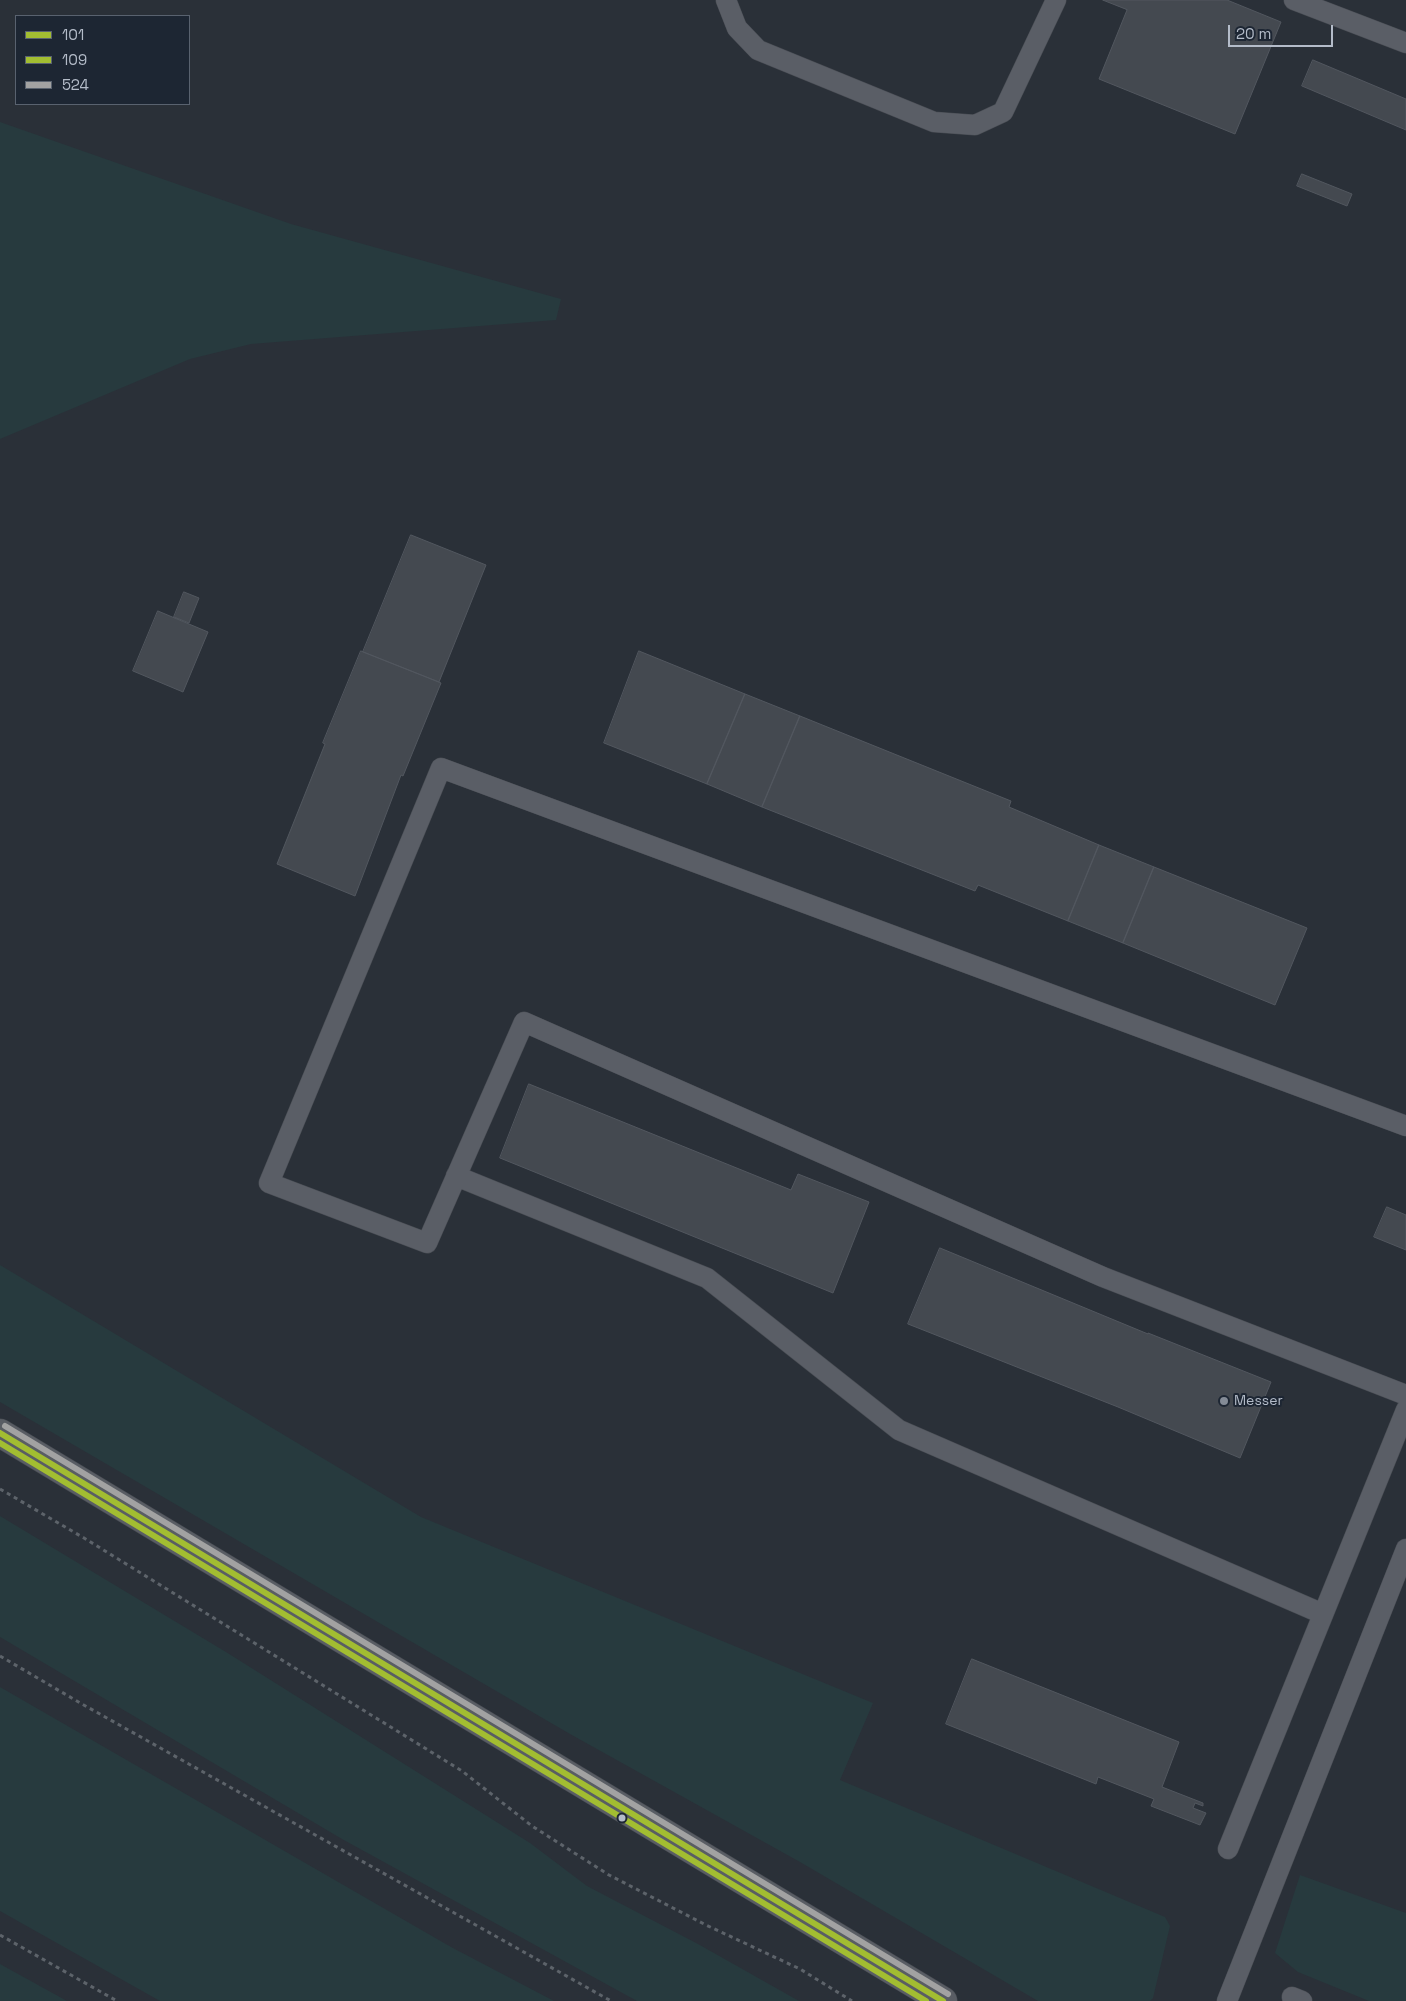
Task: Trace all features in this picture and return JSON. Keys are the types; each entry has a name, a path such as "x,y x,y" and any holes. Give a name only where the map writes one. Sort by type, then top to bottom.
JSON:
{"main road":[{"path":"0,1433 943,2001"}],"lane":[{"path":"726,0 737,28 758,50 934,122 975,125 1003,112 1056,0"},
{"path":"1294,0 1406,43"},
{"path":"1406,1126 442,768 268,1183 427,1243 524,1022 1103,1277 1406,1395"},
{"path":"456,1176 707,1278 899,1430 1323,1614"},
{"path":"1228,1849 1406,1410"},
{"path":"1227,2001 1406,1549"}],"path":[{"path":"0,1489 93,1544 462,1771 532,1826 609,1875 706,1925 800,1969 852,2001"},
{"path":"0,1656 611,2001"},
{"path":"0,1935 117,2001"}],"green space":[{"path":"0,122 291,224 561,299 556,320 251,344 190,359 0,439"},
{"path":"0,1265 421,1517 873,1703 840,1780 1165,1917 1170,1926 1153,1998 1150,2001 1038,2001 800,1862 570,1734 0,1402"},
{"path":"0,1516 226,1652 530,1843 587,1886 698,1944 799,2001 637,2001 342,1839 0,1637"},
{"path":"0,1687 451,1947 554,2001 160,2001 0,1911"},
{"path":"1300,1875 1406,1913 1406,2001 1369,2001 1298,1972 1275,1953"},
{"path":"0,1964 67,2001 0,2001"}],"building":[{"path":"1103,0 1227,0 1281,22 1235,134 1099,79 1127,10"},
{"path":"1313,60 1406,99 1406,130 1302,86"},
{"path":"1302,174 1352,194 1347,206 1297,186"},
{"path":"411,535 486,565 439,682 363,652"},
{"path":"184,592 199,598 189,623 174,617"},
{"path":"158,611 208,632 183,692 133,671"},
{"path":"361,651 441,683 403,776 401,775 355,896 277,864 325,744 323,743"},
{"path":"639,651 745,694 707,784 604,743"},
{"path":"745,694 800,716 762,807 707,784"},
{"path":"800,716 1011,801 1009,807 1099,845 1068,921 978,885 975,891 762,807"},
{"path":"1099,845 1154,867 1123,943 1068,921"},
{"path":"1154,867 1307,928 1275,1005 1123,943"},
{"path":"529,1084 791,1190 798,1174 869,1202 833,1293 500,1158"},
{"path":"1387,1207 1406,1215 1406,1250 1374,1237"},
{"path":"940,1248 1148,1334 1271,1382 1240,1458 1118,1407 908,1324"},
{"path":"972,1659 1179,1742 1162,1787 1203,1803 1203,1806 1195,1803 1193,1808 1206,1813 1200,1825 1151,1806 1154,1799 1098,1777 1096,1784 946,1724"}],"transit line":[{"name":"524","path":"5,1426 948,1994"},
{"name":"101","path":"0,1433 943,2001"},
{"name":"109","path":"0,1443 926,2001"}],"place":[{"name":"Messer","path":"1224,1401"}]}
